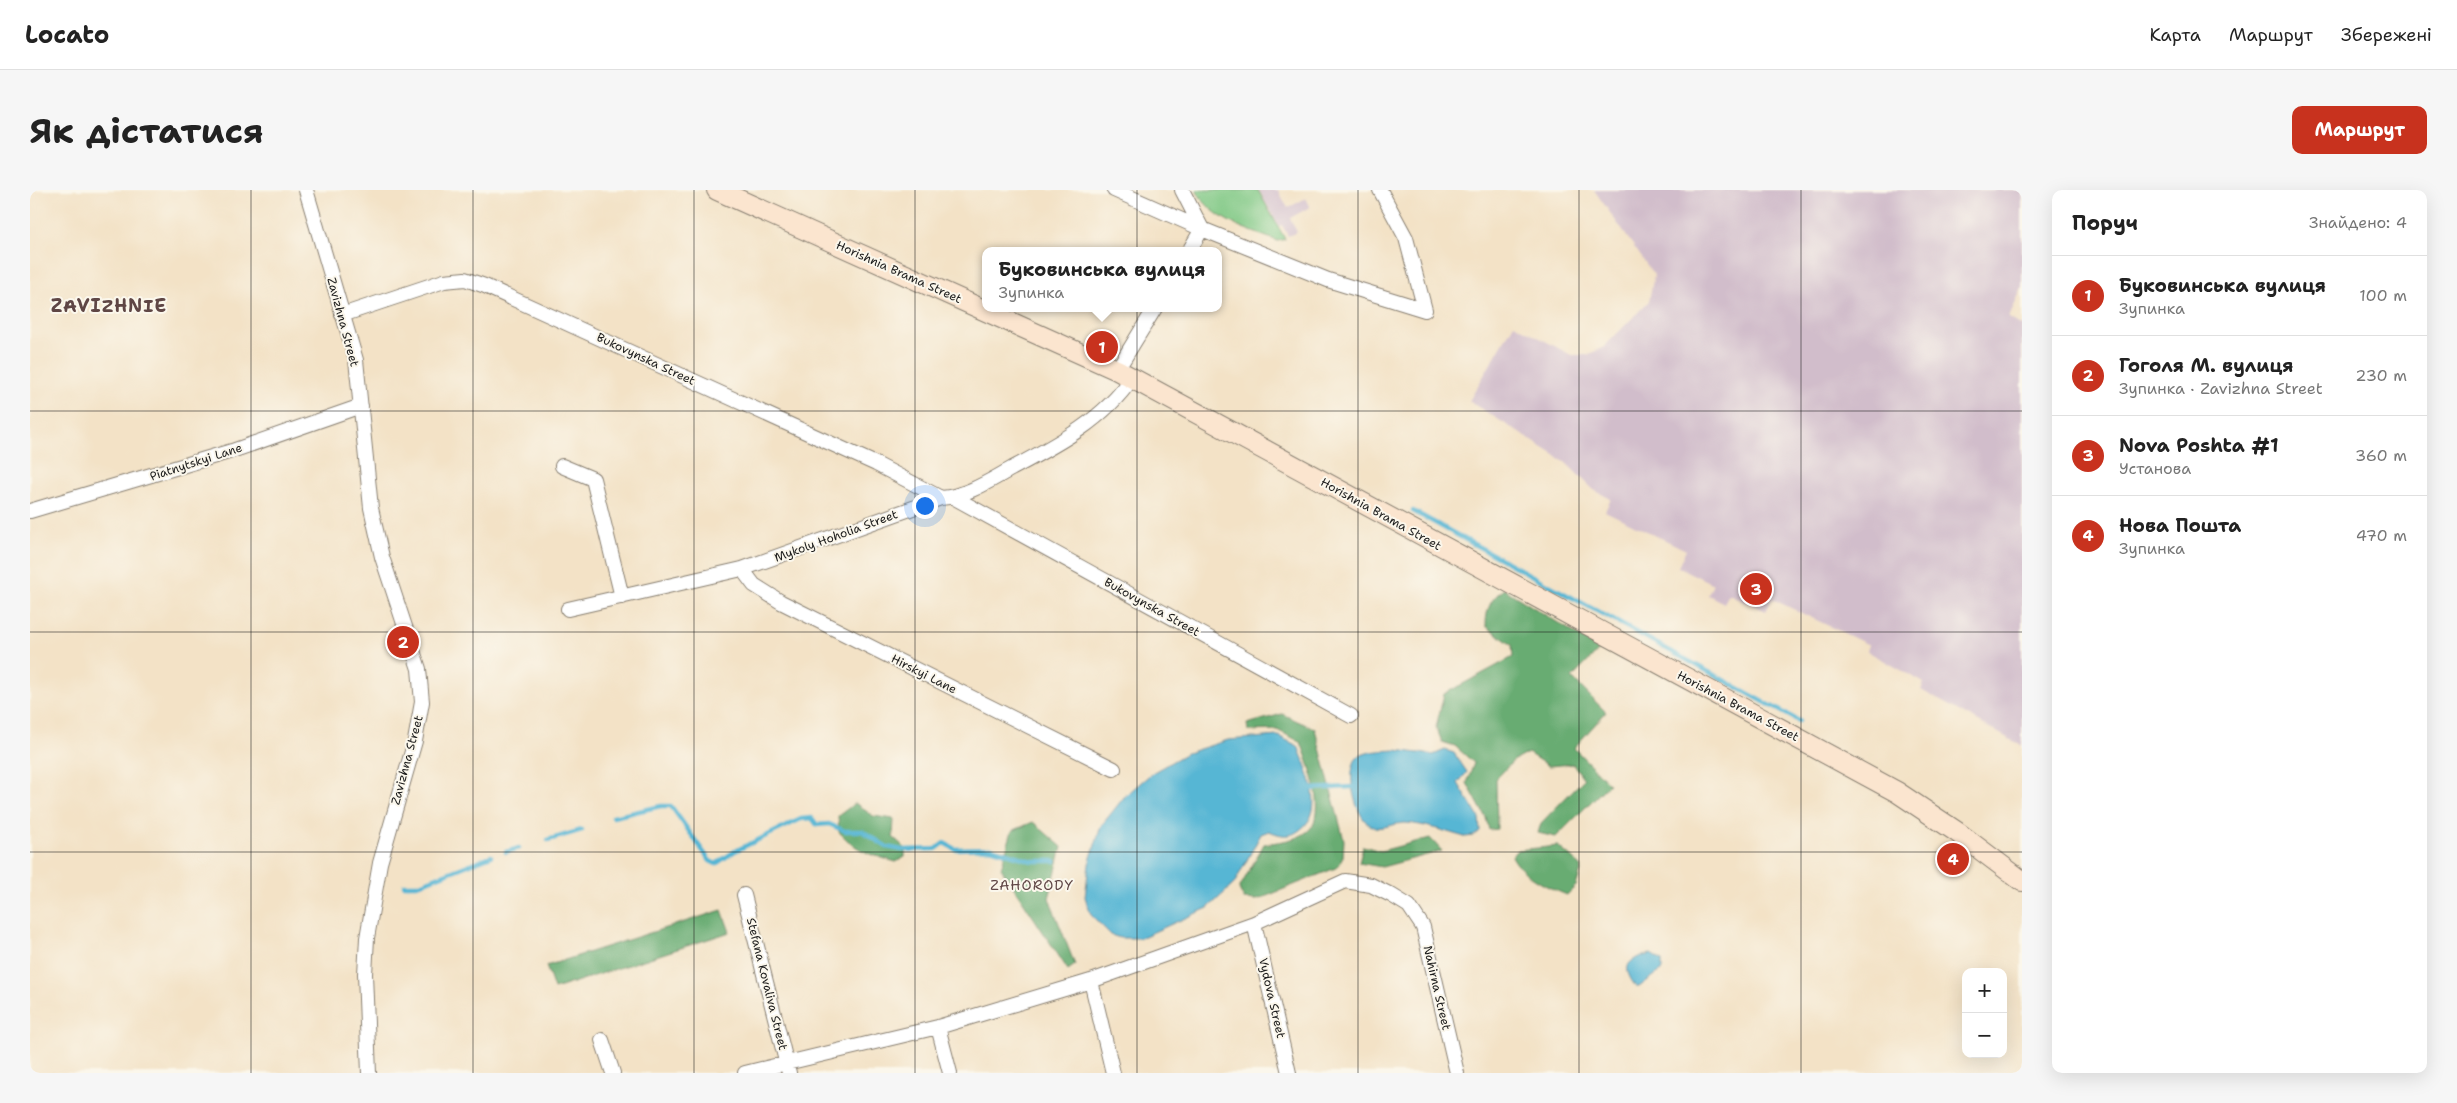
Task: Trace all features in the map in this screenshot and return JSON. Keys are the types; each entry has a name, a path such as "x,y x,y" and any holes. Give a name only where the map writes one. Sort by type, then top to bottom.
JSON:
{"street":[{"name":"Zavizhna Street","path":"306,190 356,360 371,508 382,557 420,669 422,702 415,741 380,863 367,938 365,983 369,1073"},
{"name":"Horishnia Brama Street","path":"717,190 982,310"},
{"path":"1114,190 1202,229 1328,280 1425,310 1406,238 1380,190"},
{"path":"1182,190 1202,229"},
{"path":"1191,247 1202,229"},
{"name":"Bukovynska Street","path":"342,315 444,281 465,279 472,281 868,460 947,498 1351,716"},
{"name":"Horishnia Brama Street","path":"988,312 1125,374 1897,792 1957,832 2022,881"},
{"name":"Mykoly Hoholia Street","path":"568,609 742,569 973,490 1068,439 1104,410 1125,374 1153,312"},
{"name":"Piatnytskyi Lane","path":"30,511 232,451 360,406"},
{"path":"562,466 593,479 622,597"},
{"name":"Hirskyi Lane","path":"742,569 754,585 781,602 1114,770"},
{"name":"Nahirna Street","path":"1254,923 1345,881 1371,885 1409,906 1423,927 1456,1073"},
{"name":"Stefana Kovaliva Street","path":"744,895 788,1068"},
{"path":"745,1073 788,1068 938,1027 1090,981 1254,923"},
{"name":"Vydova Street","path":"1254,923 1289,1073"},
{"path":"1090,981 1113,1073"},
{"path":"938,1027 950,1073"},
{"path":"602,1040 613,1073"}],"shaded area":[{"path":"1259,190 1278,190 1288,208 1306,198 1310,207 1290,218 1297,232 1288,236 1282,225 1279,226"},
{"path":"1594,190 2022,190 2022,287 2009,318 2022,326 2022,746 1921,690 1924,683 1867,651 1869,645 1772,599 1766,611 1729,594 1724,603 1708,595 1713,584 1678,567 1686,550 1605,511 1611,499 1594,490 1564,461 1469,401 1514,324 1571,355 1588,355 1604,347 1649,301 1654,275"}],"green space":[{"path":"1196,190 1258,190 1285,239 1278,241 1231,223 1211,209"},
{"path":"1504,589 1600,649 1572,678 1606,712 1574,748 1609,784 1556,837 1538,833 1541,823 1584,779 1573,764 1548,766 1528,753 1513,761 1496,779 1497,829 1489,830 1486,818 1467,783 1474,763 1455,746 1442,742 1436,727 1444,694 1513,657 1512,645 1486,626 1490,605 1495,597"},
{"path":"1282,714 1315,729 1344,840 1343,857 1338,867 1257,900 1244,899 1239,889 1264,844 1288,840 1302,835 1311,828 1316,817 1316,792 1301,742 1277,730 1248,731 1247,724"},
{"path":"855,803 873,816 894,819 893,837 905,848 905,857 896,862 871,854 852,844 839,832 838,816"},
{"path":"1033,822 1062,847 1049,898 1075,965 1068,970 1001,868 1012,831"},
{"path":"1430,838 1442,851 1382,867 1359,863 1363,846 1381,851"},
{"path":"1558,846 1582,867 1576,886 1567,895 1529,875 1516,863 1512,856 1517,850"},
{"path":"722,910 730,932 554,989 546,966"}],"water":[{"path":"1278,736 1298,746 1306,767 1313,789 1314,801 1309,821 1297,832 1289,835 1269,831 1261,834 1234,884 1208,908 1140,938 1120,938 1111,935 1091,915 1085,897 1089,864 1101,826 1125,796 1152,773 1187,753 1228,740"},
{"path":"1396,750 1433,755 1445,750 1454,753 1467,772 1458,783 1479,818 1480,831 1474,836 1465,837 1413,824 1401,823 1386,827 1375,827 1368,824 1357,807 1354,795 1352,773 1354,763 1358,757 1366,753"},
{"path":"1651,954 1662,961 1662,970 1639,987 1636,987 1628,973 1629,964 1637,958"}],"waterway":[{"path":"1413,511 1799,721"},
{"path":"1307,789 1353,787"},
{"path":"613,817 661,806 671,806 710,861 716,864 735,851 801,819 812,818 817,825 829,824 845,831 862,831 887,847 902,850 936,849 944,843 955,849 991,848 1032,861 1055,861"},
{"path":"548,840 582,830"},
{"path":"506,852 519,848"},
{"path":"404,885 417,885 491,856"}],"place":[{"name":"Буковинська вулиця","path":"1102,347"},
{"name":"Nova Poshta #1","path":"1756,589"},
{"name":"Гоголя М. вулиця","path":"403,642"},
{"name":"Нова Пошта","path":"1953,859"}],"district":[{"name":"ZAVIZHNIE","path":"109,306"},
{"name":"ZAHORODY","path":"1032,885"}]}
